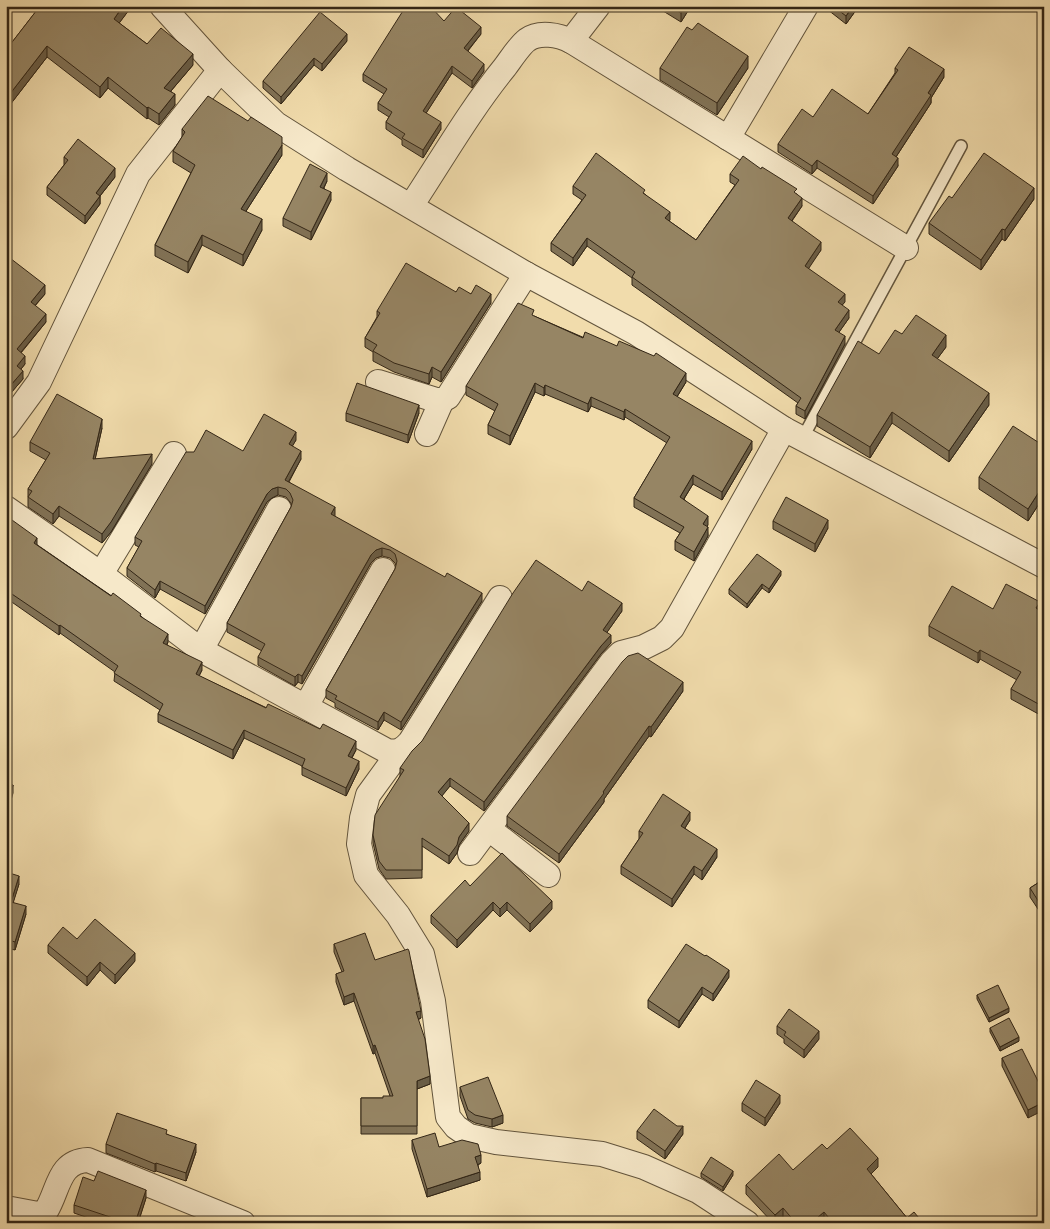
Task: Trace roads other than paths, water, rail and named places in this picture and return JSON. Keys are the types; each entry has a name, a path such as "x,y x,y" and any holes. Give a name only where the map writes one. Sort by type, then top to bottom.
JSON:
{"street":[{"path":"162,6 220,70 276,124 347,169 526,274 636,333 793,434 1044,566"},
{"path":"571,41 598,6"},
{"path":"728,138 806,6"},
{"path":"411,206 490,86 527,40 538,36 550,35 560,36 571,41 906,248"},
{"path":"6,426 39,382 138,174 220,70"},
{"path":"378,382 429,398 442,400 448,397 526,274"},
{"path":"428,434 442,400"},
{"path":"470,854 612,662 622,653 644,647 662,638 672,628 793,434"},
{"path":"101,574 174,454"},
{"path":"6,508 101,574 201,650 387,751 400,751"},
{"path":"201,650 279,509"},
{"path":"306,706 383,570"},
{"path":"500,598 410,742 400,751 368,795 362,818 359,844 366,875 398,915 422,954 433,1001 448,1117 456,1127 469,1136 496,1142 602,1154 644,1167 698,1191 747,1223"},
{"path":"489,829 548,875"},
{"path":"6,1208 38,1214 46,1211 64,1170 78,1160 88,1160 243,1223"}],"lane":[{"path":"793,434 906,248 962,146"}]}
